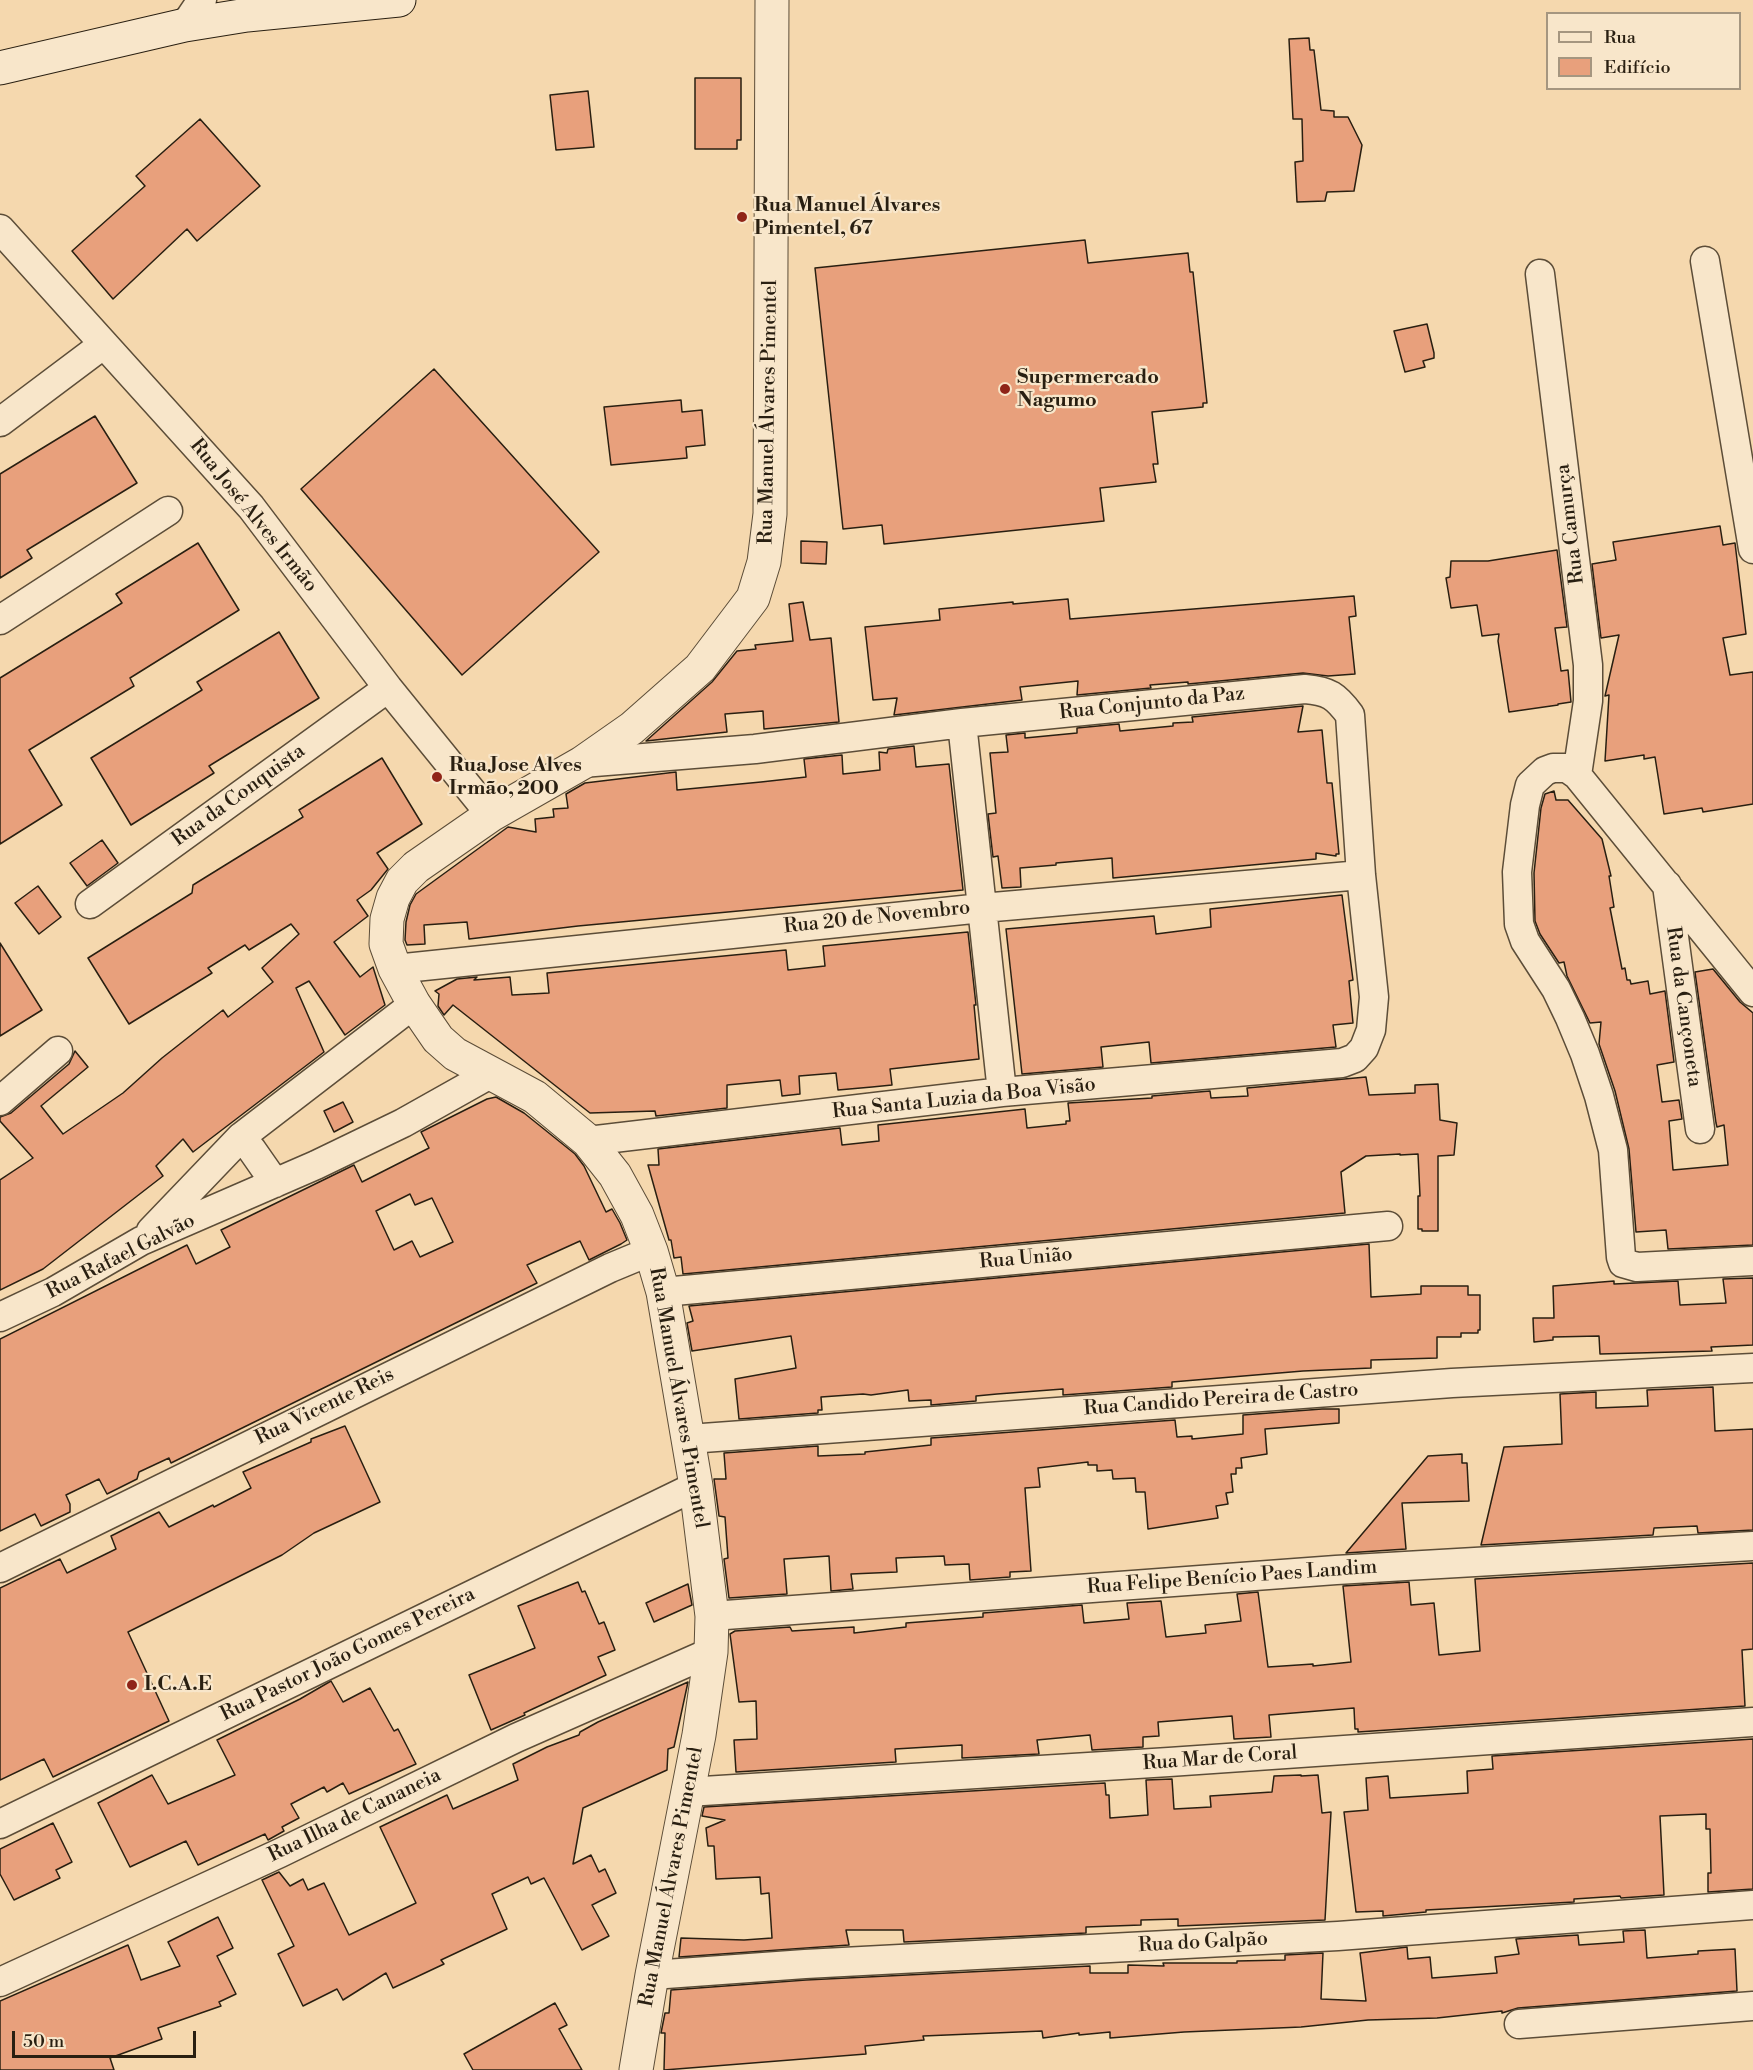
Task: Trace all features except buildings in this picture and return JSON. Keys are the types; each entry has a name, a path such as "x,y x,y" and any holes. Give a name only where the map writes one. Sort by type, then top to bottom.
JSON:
{"street":[{"path":"0,68 194,13 247,15 399,0"},
{"name":"Rua Manuel Álvares Pimentel","path":"636,2070 652,1975 699,1736 711,1652 712,1616 696,1486 663,1292 637,1215 615,1175 588,1141 535,1097 455,1054 438,1039 414,1004 395,969 386,944 387,919 393,898 402,881 416,867 491,815 582,763 632,728 700,668 753,597 764,562 770,514 772,0"},
{"name":"Rua José Alves Irmão","path":"0,229 251,507 388,688 491,815"},
{"path":"1705,261 1753,550"},
{"name":"Rua Camurça","path":"1540,274 1588,665 1588,701 1572,772"},
{"path":"0,422 104,344"},
{"path":"0,620 168,511"},
{"name":"Rua da Conquista","path":"90,904 388,688"},
{"name":"Rua Conjunto da Paz","path":"582,763 755,748 962,723 1305,689 1321,690 1333,695 1350,715 1361,875 1374,997 1371,1030 1364,1048 1355,1058 1342,1064"},
{"path":"962,723 1002,1092"},
{"path":"1753,992 1572,772 1553,768 1545,771 1530,785 1523,816 1517,872 1519,924 1525,942 1556,989 1585,1054 1599,1096 1613,1150 1623,1263 1637,1267 1753,1262"},
{"name":"Rua 20 de Novembro","path":"395,969 982,908 1361,875"},
{"name":"Rua da Cançoneta","path":"1667,885 1700,1129"},
{"path":"141,1241 241,1137 414,1004"},
{"path":"0,1101 58,1051"},
{"name":"Rua Santa Luzia da Boa Visão","path":"588,1141 1002,1092 1342,1064"},
{"name":"Rua Rafael Galvão","path":"0,1317 53,1293 141,1241 275,1183 402,1123 492,1073"},
{"path":"241,1137 275,1183"},
{"name":"Rua União","path":"663,1292 1388,1226"},
{"name":"Rua Vicente Reis","path":"0,1568 506,1318 651,1251"},
{"name":"Rua Candido Pereira de Castro","path":"689,1439 1452,1383 1753,1368"},
{"name":"Rua Pastor João Gomes Pereira","path":"0,1824 696,1486"},
{"name":"Rua Felipe Benício Paes Landim","path":"712,1616 1336,1570 1753,1546"},
{"name":"Rua Ilha de Cananeia","path":"0,1982 280,1853 516,1738 711,1652"},
{"name":"Rua Mar de Coral","path":"687,1792 1753,1722"},
{"name":"Rua do Galpão","path":"652,1975 805,1964 1338,1936 1753,1905"},
{"path":"1519,2024 1753,2006"}],"place":[{"name":"Rua Manuel Álvares Pimentel, 67","path":"742,217"},
{"name":"Supermercado Nagumo","path":"1005,389"},
{"name":"Rua Jose Alves Irmão, 200","path":"437,777"},
{"name":"I.C.A.E","path":"132,1685"}]}
